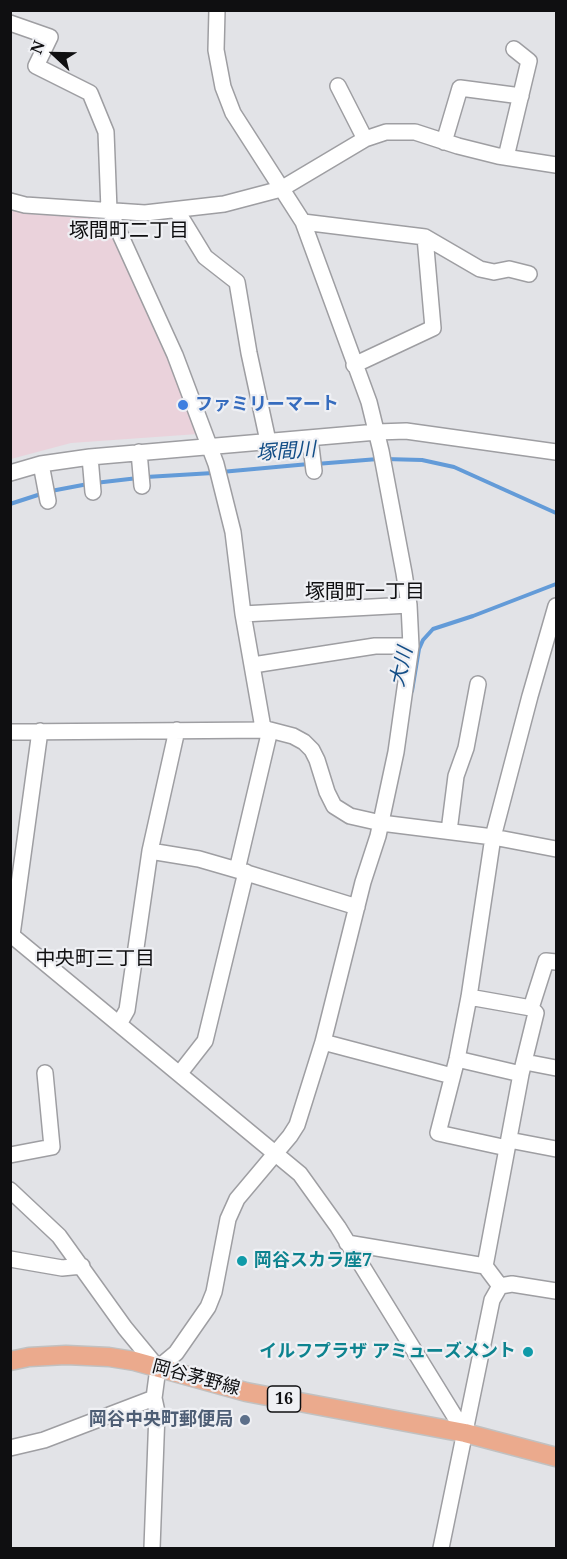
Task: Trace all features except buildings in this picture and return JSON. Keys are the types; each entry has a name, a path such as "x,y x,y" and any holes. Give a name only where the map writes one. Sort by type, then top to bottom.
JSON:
{"main road":[{"name":"岡谷茅野線","path":"10,1361 29,1357 87,1355 117,1358 246,1392 465,1433 556,1457"}],"street":[{"path":"152,1548 157,1412 154,1398 158,1368 176,1353 208,1307 214,1292 228,1219 237,1199 297,1125 323,1042 381,823 396,752 411,646 409,605 381,451 369,402 303,222 233,113 223,87 216,50 217,10"},
{"path":"10,22 50,38 36,66 90,93 106,132 109,210 175,355 218,471 233,532 243,614 267,729 241,871 205,1041 180,1073"},
{"path":"506,158 529,61 514,50"},
{"path":"338,86 365,140"},
{"path":"444,141 460,88 521,96"},
{"path":"10,201 25,205 146,213 224,204 281,189 365,140 386,132 415,132 506,158 556,165"},
{"path":"177,211 205,257 237,282 249,353 268,441"},
{"path":"303,222 425,237 480,269 494,272 509,269 529,274"},
{"path":"354,365 433,328 425,237"},
{"path":"10,473 41,464 90,457 377,432 406,431 556,452"},
{"path":"310,438 313,464"},
{"path":"139,452 141,479"},
{"path":"90,457 93,492"},
{"path":"41,464 48,501"},
{"path":"243,614 409,605"},
{"path":"556,606 494,837 469,997 457,1059 438,1133 556,1149"},
{"path":"253,665 375,646 411,646"},
{"path":"449,831 456,776 466,748 478,684"},
{"path":"10,732 267,729 292,736 304,742 312,750 334,806 350,816 381,823 494,837 556,849"},
{"path":"119,1024 127,1010 150,851 177,730"},
{"path":"40,731 11,934 300,1174 338,1227 455,1413 465,1433"},
{"path":"150,851 241,871 357,907"},
{"path":"531,1008 546,961 556,962"},
{"path":"469,997 531,1008 536,1013 484,1266"},
{"path":"323,1042 452,1076"},
{"path":"457,1059 523,1068 556,1068"},
{"path":"10,1155 52,1147 45,1073"},
{"path":"10,1190 59,1236 125,1328 158,1368"},
{"path":"347,1243 484,1266 500,1286"},
{"path":"10,1259 62,1268 82,1266"},
{"path":"500,1286 512,1284 556,1291"},
{"path":"441,1548 492,1300 500,1286"},
{"path":"10,1448 44,1440 154,1398"}],"shaded area":[{"path":"11,207 29,214 47,215 47,212 104,215 109,219 198,434 71,443 11,459"}],"waterway":[{"name":"塚間川","path":"316,464 378,459"},
{"name":"塚間川","path":"385,459 422,460 454,467 556,513"},
{"name":"塚間川","path":"221,472 309,464"},
{"name":"塚間川","path":"146,477 213,473"},
{"name":"塚間川","path":"95,483 138,478"},
{"name":"塚間川","path":"51,491 88,484"},
{"name":"塚間川","path":"10,504 44,493"},
{"name":"大川","path":"412,691 419,649 423,640 433,629 556,584"}],"place":[{"name":"ファミリーマート","path":"183,405"},
{"name":"岡谷スカラ座7","path":"242,1261"},
{"name":"イルフプラザ アミューズメント","path":"528,1352"},
{"name":"岡谷中央町郵便局","path":"245,1420"}],"district":[{"name":"塚間町二丁目","path":"129,231"},
{"name":"塚間町一丁目","path":"365,592"},
{"name":"中央町三丁目","path":"95,959"}]}
